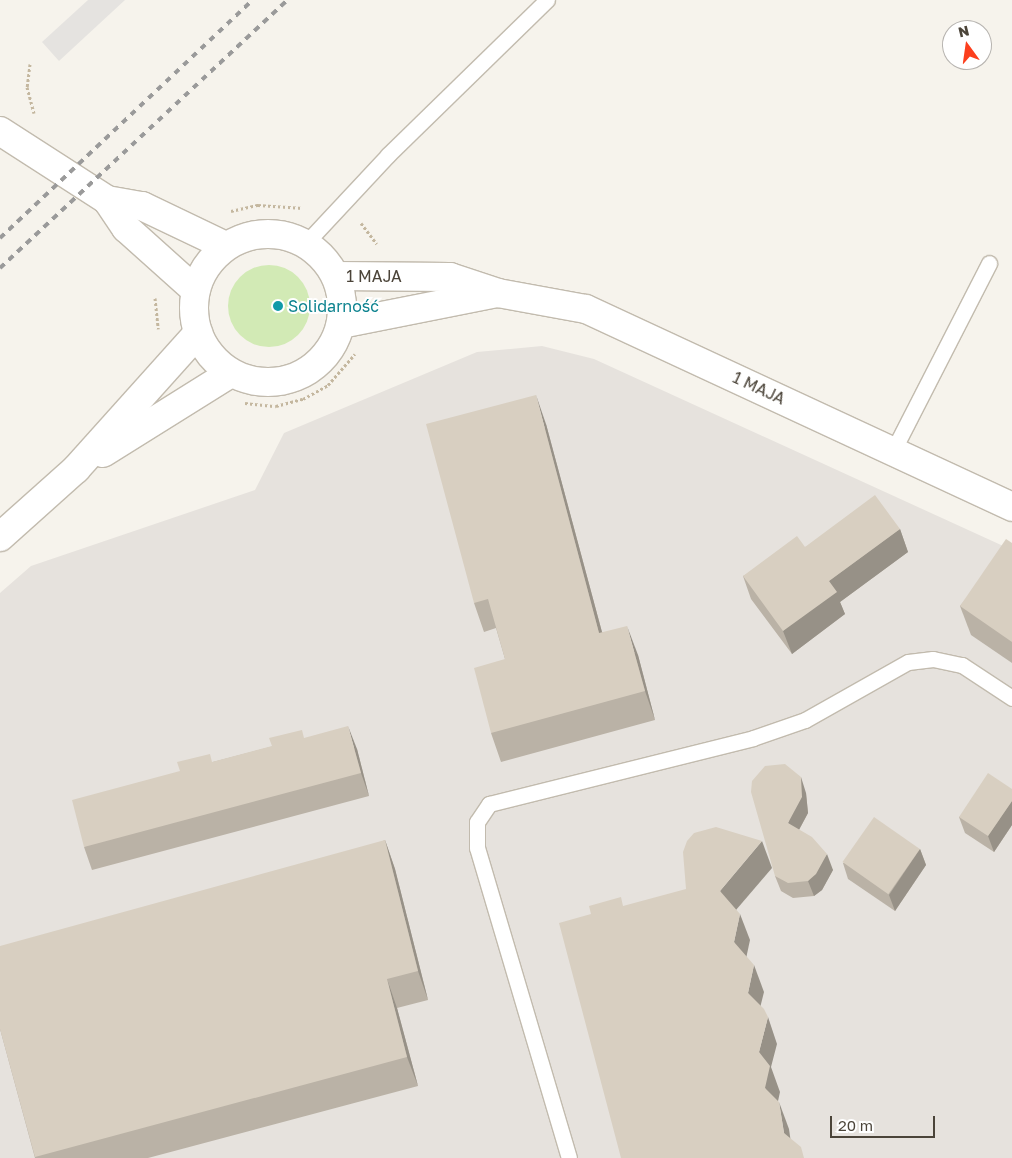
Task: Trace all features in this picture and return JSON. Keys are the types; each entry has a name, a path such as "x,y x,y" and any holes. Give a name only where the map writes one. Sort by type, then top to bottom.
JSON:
{"street":[{"path":"0,131 107,200 126,228 196,290"},
{"path":"107,200 142,206 226,246"},
{"path":"260,234 278,234 306,243 327,260 336,276 343,300 341,324 333,346 318,364 298,376 276,382 253,381 231,373 206,349 198,333 194,312 196,290 212,258 226,246 242,237 260,234"},
{"name":"1 MAJA","path":"336,276 450,276 498,293 586,310 1012,507"},
{"name":"1 MAJA","path":"341,324 498,293"},
{"path":"0,537 76,469 198,333"},
{"path":"76,469 231,373"}],"lane":[{"path":"306,243 388,155 547,0"},
{"path":"893,451 989,263"},
{"path":"568,1158 477,848 477,822 489,804 753,738 805,720 908,662 934,659 962,665 1012,698"}],"path":[{"path":"30,64 27,87 37,116"},
{"path":"227,211 258,205 310,206"},
{"path":"355,216 383,251"},
{"path":"242,402 276,406 303,399 328,386 359,350"}],"shaded area":[{"path":"88,0 125,0 59,61 42,42"},
{"path":"542,346 594,359 1012,550 1012,1158 0,1158 0,593 31,566 255,490 284,433 477,352"}],"green space":[{"path":"261,265 277,265 292,272 303,283 310,298 307,322 298,335 277,347 261,347 246,340 235,329 228,314 228,298 235,283 246,272"}],"building":[{"path":"536,395 599,633 627,626 645,691 491,733 474,668 505,659 488,599 474,603 426,424"},
{"path":"875,495 900,529 829,581 837,592 783,631 743,576 797,536 805,547"},
{"path":"1006,539 1012,543 1012,642 960,606"},
{"path":"348,726 361,773 84,847 72,800 180,771 177,762 210,754 212,762 272,746 269,738 302,730 304,738"},
{"path":"785,764 801,777 802,797 788,823 812,837 827,854 816,874 808,881 788,883 775,876 751,792 752,781 765,766"},
{"path":"988,773 1012,789 1012,801 988,836 959,817"},
{"path":"874,817 920,849 888,894 842,862"},
{"path":"716,827 762,841 720,891 740,914 734,942 754,965 748,993 764,1009 768,1017 759,1052 770,1066 765,1088 779,1102 784,1133 801,1147 804,1158 621,1158 559,923 591,914 589,906 621,897 623,906 686,889 683,852 687,841 694,833"},
{"path":"385,840 418,971 387,979 407,1057 35,1157 0,1029 0,946"}],"railway":[{"path":"0,238 253,0"},
{"path":"0,268 287,0"}],"place":[{"name":"Solidarność","path":"278,306"}]}
